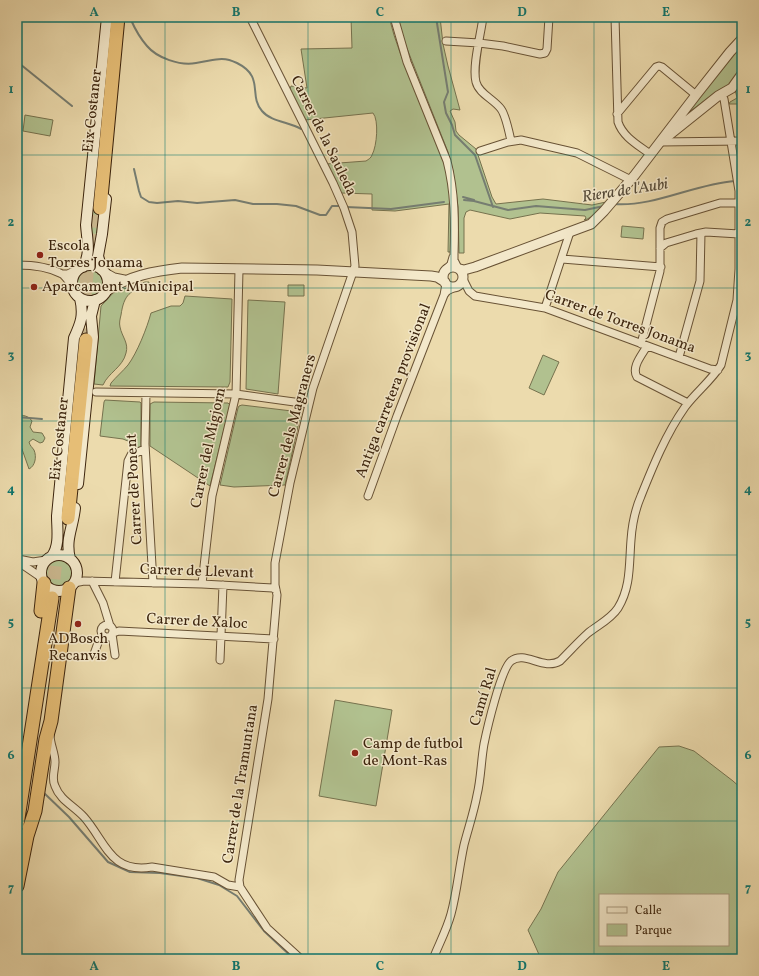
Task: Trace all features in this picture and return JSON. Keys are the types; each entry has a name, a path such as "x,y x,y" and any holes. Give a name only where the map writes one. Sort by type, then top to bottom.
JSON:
{"highway":[{"name":"Eix Costaner","path":"111,17 96,207 118,17"},
{"name":"Eix Costaner","path":"65,517 84,340"},
{"path":"17,798 32,694 43,581"},
{"path":"26,836 35,811 46,739 51,721 69,587"},
{"path":"17,825 69,587"},
{"path":"17,886 69,587"}],"main road":[{"path":"107,17 86,225 87,260 73,276 72,286 75,293 80,298 87,301 95,300 106,292 108,282 98,260 98,249 104,222 124,17"},
{"path":"81,268 93,265 103,272"},
{"path":"80,298 83,308 82,318 74,338 57,516 58,535 56,552 41,568 43,581 50,589 58,591 69,587 75,566 70,559 68,538 74,521 93,337 91,316 95,300"},
{"path":"49,558 60,555 70,559"}],"street":[{"name":"Carrer de la Sauleda","path":"250,17 343,206 352,232 354,244 355,266 352,272"},
{"path":"394,17 402,47 447,161 455,205 454,260 460,278"},
{"path":"483,17 476,66 476,81 478,87 502,109 512,141"},
{"path":"446,41 480,43 540,54 545,53 547,49 549,17"},
{"path":"615,17 617,114 621,130 650,154"},
{"path":"106,292 124,280 170,269 352,272 431,276 437,277 448,286 475,267 590,224 604,211 631,180 696,95 742,39"},
{"path":"617,114 656,67 659,66 696,95"},
{"path":"660,142 725,92 742,74"},
{"path":"725,92 723,97 740,203 739,269 736,310 721,365 686,405 637,377 635,374 636,366 644,345 660,267 660,228 662,222 666,218 720,203 740,203"},
{"path":"725,92 727,98 725,107"},
{"path":"480,151 512,141 521,140 577,153 631,180"},
{"path":"660,142 742,141"},
{"path":"545,308 570,232"},
{"path":"660,248 666,243 701,233 740,234"},
{"path":"679,357 700,281 701,233"},
{"path":"445,283 443,277 451,264 454,255"},
{"path":"562,259 660,267"},
{"path":"17,265 31,265 62,274 68,274 81,268"},
{"path":"431,276 440,274 452,267 460,278"},
{"name":"Carrer del Migjorn","path":"202,584 212,496 236,394 239,270"},
{"path":"103,272 114,278 124,280"},
{"name":"Carrer dels Magraners","path":"276,590 274,585 275,562 290,483 309,404 352,272"},
{"path":"62,274 72,286"},
{"name":"Carrer de Torres Jonama","path":"460,278 475,296 545,308 710,369 718,370"},
{"name":"Antiga carretera provisional","path":"444,295 460,278"},
{"name":"Antiga carretera provisional","path":"368,496 444,295 445,283"},
{"path":"96,392 236,394 309,404"},
{"name":"Carrer de Ponent","path":"146,393 145,449 153,583"},
{"name":"Camí Ral","path":"433,959 451,914 464,845 477,796 484,744 497,692 510,661 526,658 550,665 555,664 589,633 608,619 617,609 624,598 628,586 631,539 636,510 662,448 686,405"},
{"path":"115,582 128,461 131,455 145,449"},
{"path":"17,558 34,562 49,558"},
{"path":"17,558 23,565 43,581"},
{"path":"92,581 107,615 115,655"},
{"name":"Carrer de Llevant","path":"69,587 92,581 223,585 273,588 276,590"},
{"path":"220,660 223,585"},
{"name":"Carrer de la Tramuntana","path":"276,590 274,639 268,699 239,880 240,887 267,928 301,959"},
{"path":"107,615 102,632 111,633"},
{"path":"94,654 100,640 111,633"},
{"name":"Carrer de Xaloc","path":"111,633 274,639"},
{"path":"51,721 50,739 55,762 53,776 58,794 84,817 107,851 118,861 129,867 152,867 214,877 228,885 240,887"}],"green space":[{"path":"351,17 389,17 400,54 438,143 447,171 451,206 451,252 448,252 449,204 395,211 372,210 372,194 341,193 326,164 366,161 370,158 374,151 377,133 375,116 373,113 305,120 290,89 291,86 307,88 301,49 352,48"},
{"path":"397,17 440,17 443,44 460,110 453,109 450,111 455,122 456,131 476,149 492,197 496,204 543,199 592,205 606,202 599,210 584,220 586,218 585,216 540,213 510,219 470,210 466,212 464,218 464,253 459,253 458,207 453,171 448,152 406,46"},
{"path":"742,44 742,68 730,84 688,113 688,111"},
{"path":"742,81 742,104 729,104 737,98 735,89"},
{"path":"25,115 53,120 50,136 23,131"},
{"path":"91,207 102,208 94,256 90,256"},
{"path":"622,226 644,228 643,239 621,237"},
{"path":"89,269 99,273 103,283 99,293 89,297 79,293 75,283 79,273"},
{"path":"149,282 149,284 129,294 122,308 120,324 127,349 122,362 108,377 103,385 94,384 101,306 114,292"},
{"path":"288,285 304,285 304,296 288,296"},
{"path":"185,296 232,299 230,382 228,387 110,386 128,365 135,354 151,313 171,306 180,306 183,303"},
{"path":"248,300 285,302 278,394 246,389"},
{"path":"543,355 559,362 544,395 529,388"},
{"path":"105,400 141,403 141,448 133,450 135,444 123,439 100,436"},
{"path":"154,402 228,403 230,405 210,486 150,446 150,404"},
{"path":"242,405 301,413 285,485 234,487 220,485 238,408"},
{"path":"17,414 30,419 32,421 30,427 33,432 42,433 45,438 43,442 40,443 33,439 29,442 34,450 35,461 29,469 17,435"},
{"path":"58,559 68,563 72,573 68,583 58,587 48,583 44,573 48,563"},
{"name":"Camp de futbol de Mont-Ras","path":"335,700 392,710 376,806 319,796"},
{"path":"679,746 694,751 742,789 742,959 541,959 528,930 541,909 558,872 659,747"}],"waterway":[{"path":"436,17 448,92 444,102 446,113 455,135 475,155 493,207"},
{"path":"131,20 147,46 157,54 169,60 190,64 217,59 226,59 246,68 254,80 256,99 262,111 275,120 301,129"},
{"path":"20,64 72,106"},
{"path":"134,169 141,197 149,202 157,203 178,201 197,203 235,200 253,204 296,206 320,215 326,215 332,206 340,206"},
{"name":"Riera de l'Aubi","path":"614,204 644,202 705,186 735,181"},
{"name":"Riera de l'Aubi","path":"463,197 474,200"},
{"name":"Riera de l'Aubi","path":"464,200 474,201 508,210 536,206 585,210 604,206"},
{"path":"346,207 391,209 444,202"},
{"path":"17,417 42,419"},
{"path":"43,792 69,817 108,862 130,872 160,873 197,878 219,885 237,896 264,931 294,959"}],"tunnel":[{"path":"81,341 93,206"},
{"path":"52,598 58,541"}],"place":[{"name":"Escola Torres Jonama","path":"40,255"},
{"name":"Aparcament Municipal","path":"34,287"},
{"name":"ADBosch Recanvis","path":"78,624"},
{"name":"Camp de futbol de Mont-Ras","path":"355,753"}]}
